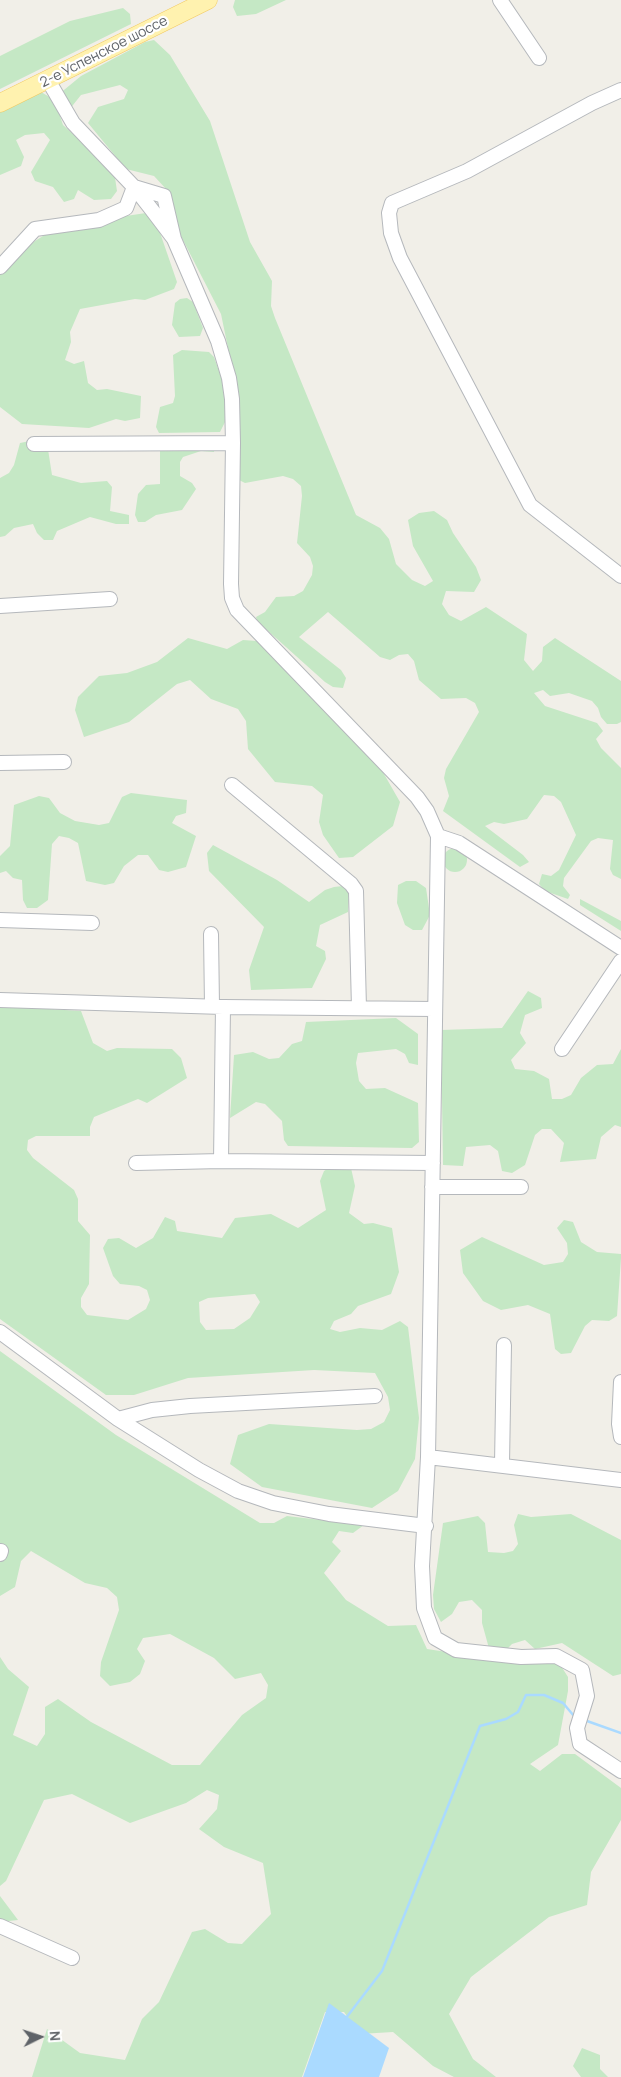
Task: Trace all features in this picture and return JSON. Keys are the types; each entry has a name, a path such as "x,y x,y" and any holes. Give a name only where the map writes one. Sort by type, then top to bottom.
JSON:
{"main road":[{"name":"2-е Успенское шоссе","path":"0,103 206,0"}],"street":[{"path":"500,0 539,58"},
{"path":"48,80 73,122 134,187 164,196 174,240 218,341 232,399 231,584 232,598 238,610 417,797 438,836 428,1457 426,1526 422,1566 424,1608 435,1638 456,1650 521,1657 556,1656 582,1670 587,1696 577,1728 580,1744 621,1771"},
{"path":"621,90 592,103 467,171 392,203 388,214 391,233 400,258 530,505 621,576"},
{"path":"0,268 35,229 98,220 126,208 134,187"},
{"path":"34,444 233,443"},
{"path":"0,606 110,599"},
{"path":"0,763 64,762"},
{"path":"232,785 351,884 356,891 359,1008"},
{"path":"438,836 459,843 621,948"},
{"path":"0,920 92,923"},
{"path":"211,934 217,1007 221,1161"},
{"path":"562,1049 621,961"},
{"path":"0,1000 217,1007 435,1009"},
{"path":"136,1163 221,1161 433,1163"},
{"path":"432,1187 521,1187"},
{"path":"0,1332 118,1418 199,1470 238,1491 273,1503 329,1514 426,1526"},
{"path":"502,1464 504,1345"},
{"path":"621,1382 619,1424 621,1437"},
{"path":"118,1418 152,1410 190,1406 374,1396"},
{"path":"428,1457 502,1464 621,1480"},
{"path":"0,1926 72,1958"}],"green space":[{"path":"235,0 286,0 256,14 237,16 233,7"},
{"path":"123,8 130,14 131,24 0,89 0,56 70,21"},
{"path":"154,40 170,55 210,121 250,242 272,281 271,306 275,318 356,515 380,528 389,539 396,564 412,580 425,586 433,581 413,546 408,520 419,513 434,511 447,520 453,533 476,567 481,580 474,592 446,591 442,604 449,615 461,621 486,607 527,634 524,660 533,671 542,661 543,647 555,638 621,681 621,722 617,724 607,724 592,701 569,693 550,696 543,690 534,693 545,706 597,723 603,731 596,739 601,748 621,768 621,879 613,875 610,869 613,840 598,838 591,841 564,878 563,886 570,895 568,899 545,891 539,884 542,874 551,876 559,870 576,835 561,802 554,796 544,795 527,819 504,824 494,822 485,826 523,855 529,862 520,867 443,811 449,796 444,778 446,769 479,712 475,703 466,698 441,699 419,680 414,661 408,654 399,655 390,660 380,657 328,612 299,637 341,670 346,678 343,688 333,687 267,630 258,626 256,617 265,612 276,597 294,596 303,591 312,575 313,566 310,557 297,543 302,496 301,486 293,479 283,476 245,483 237,479 235,470 240,406 221,314 167,209 167,190 154,176 126,169 88,123 98,107 124,99 128,90 120,85 81,95 69,110 60,116 63,125 114,171 117,191 111,199 94,200 78,190 74,199 64,202 53,187 35,181 31,172 50,140 44,133 25,135 16,140 24,157 21,166 0,175 0,108 41,92 53,99 81,76 145,42"},
{"path":"146,213 157,224 177,282 174,289 145,300 135,299 80,309 70,332 71,342 65,360 74,364 84,361 88,383 97,390 107,389 141,396 140,418 125,421 116,419 89,428 22,424 0,407 0,271 35,241 59,226"},
{"path":"187,298 193,302 203,328 200,336 179,337 172,325 175,303 180,299"},
{"path":"182,350 209,352 214,357 224,385 227,407 226,420 220,432 159,433 156,427 160,407 173,403 175,396 173,355"},
{"path":"30,441 47,443 52,475 81,483 107,481 112,487 110,511 129,515 129,524 116,524 90,517 57,531 53,540 44,540 37,533 33,524 14,528 5,536 0,537 0,478 9,473 14,465 20,443"},
{"path":"215,445 214,452 201,451 183,457 180,462 180,476 192,483 196,489 182,510 156,515 145,522 138,522 135,515 138,494 146,485 160,484 160,450"},
{"path":"188,638 227,649 243,640 257,641 380,767 400,802 393,826 353,857 339,858 323,835 319,822 323,795 312,786 275,782 248,749 246,721 238,709 211,699 190,680 177,684 129,722 84,737 75,710 78,697 99,676 127,673 157,662"},
{"path":"131,793 187,800 186,813 176,816 172,823 196,836 186,867 168,872 159,870 148,855 138,855 124,866 114,883 105,885 86,881 78,843 69,838 59,836 52,844 48,900 37,908 27,908 23,900 22,880 13,878 6,871 0,873 0,856 10,846 14,805 39,796 49,798 60,813 75,821 99,825 109,823 122,797"},
{"path":"213,845 277,880 309,902 325,890 334,887 343,886 349,893 348,912 320,925 316,946 325,951 326,959 312,988 251,990 249,970 264,927 209,871 207,853"},
{"path":"455,848 463,852 467,860 463,868 455,872 447,868 443,860 447,852"},
{"path":"406,881 416,881 426,888 430,915 422,930 413,930 405,925 397,903 398,885"},
{"path":"580,899 621,921 621,931 580,905"},
{"path":"528,991 541,998 542,1008 525,1015 520,1033 526,1043 511,1060 515,1069 534,1071 549,1079 552,1099 562,1099 571,1095 581,1078 597,1065 613,1064 621,1049 621,1127 615,1125 601,1137 596,1159 560,1162 564,1143 551,1129 542,1129 535,1135 525,1165 512,1173 502,1171 498,1151 490,1145 466,1147 463,1166 443,1165 441,1030 502,1028"},
{"path":"0,1006 81,1011 93,1043 107,1051 117,1048 172,1049 181,1058 187,1078 147,1103 138,1099 94,1117 90,1127 90,1136 36,1136 28,1140 27,1150 33,1158 74,1190 78,1199 78,1221 90,1235 89,1284 81,1298 81,1307 87,1315 128,1320 146,1309 150,1300 147,1290 139,1286 120,1284 113,1276 103,1248 108,1239 119,1238 136,1248 153,1238 165,1217 175,1221 177,1231 222,1238 235,1218 271,1214 298,1228 326,1210 320,1181 324,1171 332,1166 351,1168 355,1186 349,1213 364,1224 373,1223 392,1228 399,1272 391,1294 358,1306 351,1314 334,1321 330,1329 340,1332 360,1328 382,1330 400,1321 408,1327 419,1418 415,1459 398,1491 372,1508 262,1487 230,1464 238,1435 269,1424 357,1430 371,1429 384,1422 390,1410 388,1397 375,1373 314,1370 188,1378 134,1395 106,1395 0,1319","holes":["255,1294 260,1302 250,1318 234,1329 206,1330 200,1322 199,1302 208,1298"]},
{"path":"396,1018 418,1034 418,1065 409,1063 405,1054 396,1049 358,1053 356,1063 359,1081 366,1089 385,1088 418,1103 419,1142 412,1148 288,1146 284,1140 282,1121 265,1104 256,1102 230,1118 234,1055 253,1052 269,1059 279,1058 292,1044 302,1041 306,1022"},
{"path":"564,1220 573,1222 581,1242 597,1252 621,1254 621,1258 617,1316 609,1321 592,1320 585,1326 571,1353 561,1354 555,1349 550,1314 528,1305 501,1310 483,1301 463,1273 460,1250 482,1237 544,1265 563,1262 568,1254 567,1243 557,1228"},
{"path":"0,1351 116,1435 260,1523 274,1523 287,1516 364,1525 353,1533 339,1531 332,1542 341,1551 324,1573 346,1600 388,1626 416,1625 427,1649 520,1663 549,1661 561,1666 568,1677 568,1691 558,1745 530,1764 540,1771 562,1754 575,1754 621,1788 621,1820 591,1872 587,1905 549,1917 471,1977 449,2014 473,2059 496,2077 454,2077 433,2066 393,2032 360,2034 344,2012 325,2012 302,2077 32,2077 47,2029 80,2053 125,2060 142,2019 159,2002 192,1932 205,1929 228,1943 242,1944 271,1914 263,1863 224,1847 199,1829 217,1809 219,1795 207,1790 186,1803 130,1823 72,1794 44,1800 6,1881 0,1886 0,1657 8,1669 29,1687 13,1735 37,1746 45,1734 45,1707 58,1699 91,1722 172,1765 200,1765 242,1715 266,1698 268,1685 261,1673 235,1679 214,1658 170,1634 143,1638 137,1649 145,1661 140,1674 130,1682 110,1686 100,1676 101,1662 119,1610 117,1597 107,1588 85,1583 31,1551 21,1561 15,1587 0,1596"},
{"path":"518,1514 531,1517 571,1514 621,1540 621,1674 613,1676 562,1643 535,1649 525,1640 512,1644 503,1653 490,1652 482,1623 482,1610 472,1600 459,1602 452,1614 441,1622 434,1609 433,1595 443,1523 478,1516 485,1523 488,1552 504,1553 513,1551 518,1544 514,1525"},
{"path":"0,1896 18,1920 0,1922"},
{"path":"582,2048 600,2055 600,2069 608,2077 581,2077 573,2066"}],"water":[{"path":"329,2003 389,2048 379,2077 303,2077"}],"waterway":[{"path":"346,2018 382,1971 480,1726 506,1719 518,1712 526,1695 544,1695 563,1703 574,1716"},
{"path":"587,1721 621,1733"}]}
